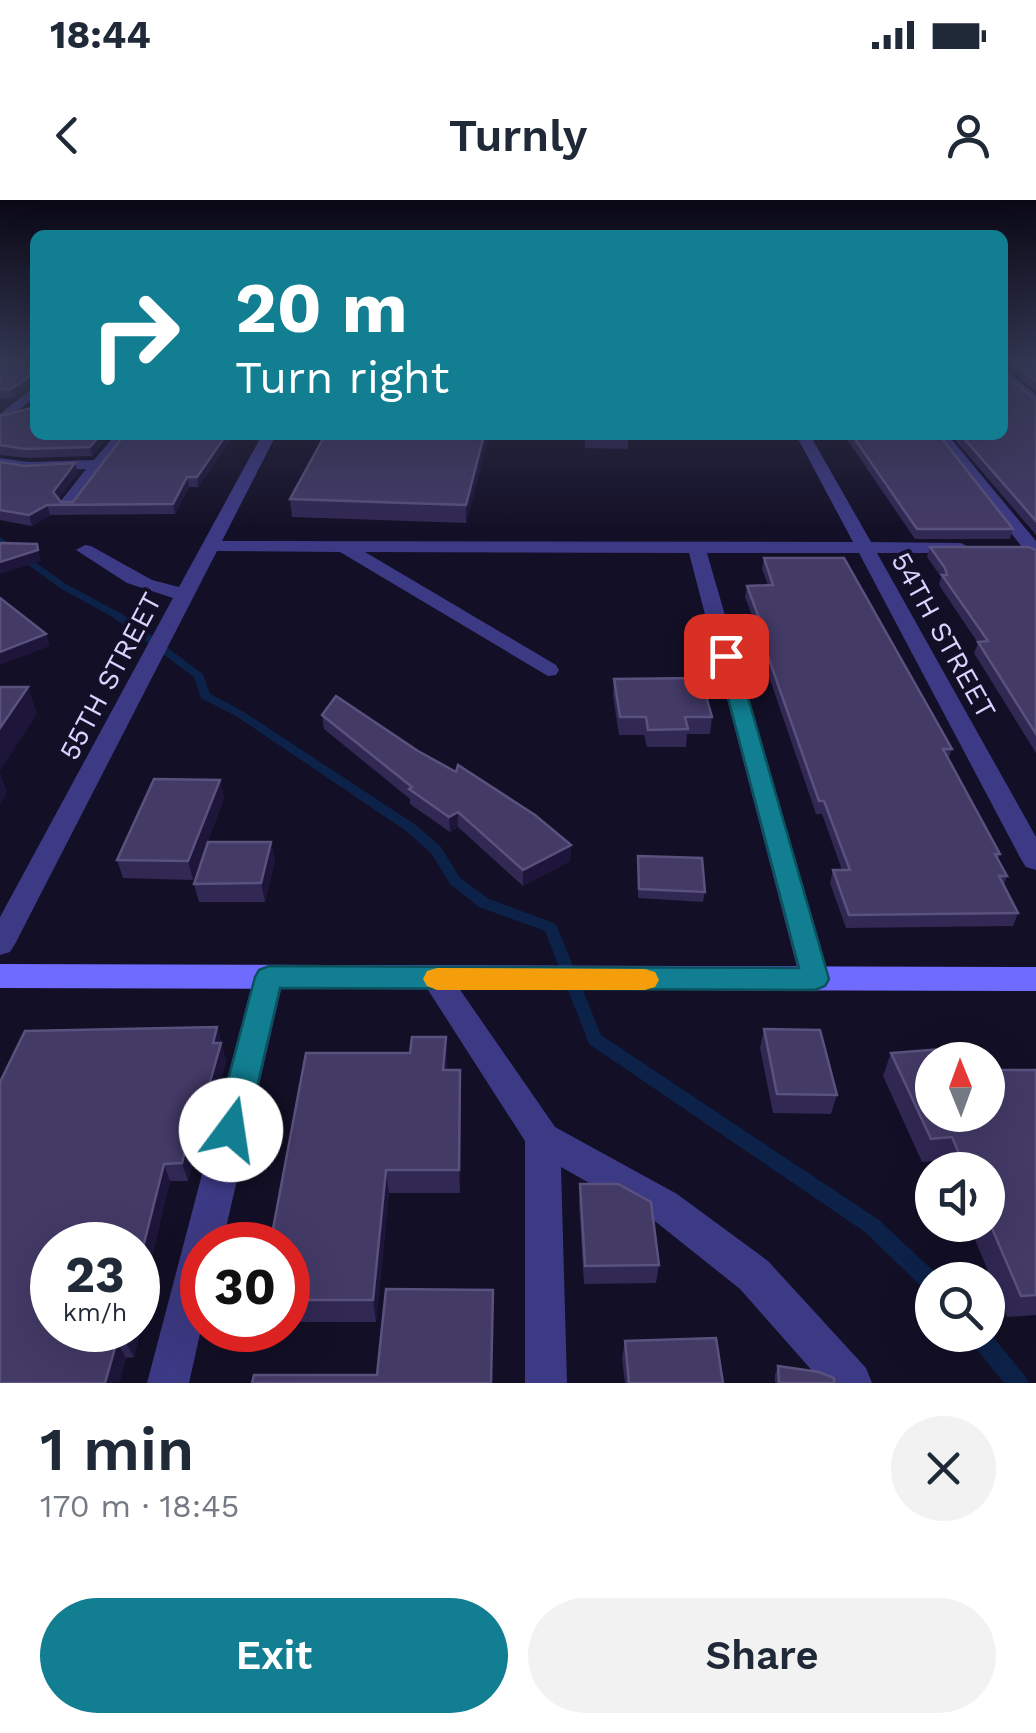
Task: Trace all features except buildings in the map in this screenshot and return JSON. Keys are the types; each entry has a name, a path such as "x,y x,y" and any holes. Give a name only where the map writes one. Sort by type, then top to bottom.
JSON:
{"main road":[{"path":"0,976 1036,979"}],"street":[{"path":"70,505 68,502 119,440"},
{"name":"55TH STREET","path":"0,944 140,686 267,440"},
{"name":"54TH STREET","path":"805,440 1036,862"},
{"path":"944,440 1029,549"},
{"path":"0,463 28,467 100,464"},
{"path":"214,546 976,548"},
{"path":"342,546 548,670"},
{"path":"697,548 815,979"},
{"path":"85,550 123,570 140,585 188,594"},
{"path":"208,1222 269,977"},
{"path":"436,979 544,1138 664,1206 754,1275 851,1383"},
{"path":"544,1138 546,1383"},
{"path":"168,1383 180,1334"}],"waterway":[{"path":"0,540 63,586 118,616 199,676 205,696 240,714 411,828 436,850 455,881 484,903 551,928 595,1039 872,1226 915,1267"},
{"path":"992,1352 1018,1383"}],"slow traffic":[{"path":"437,979 645,980"}],"route":[{"path":"231,1130 269,977 815,979 726,656"}]}
